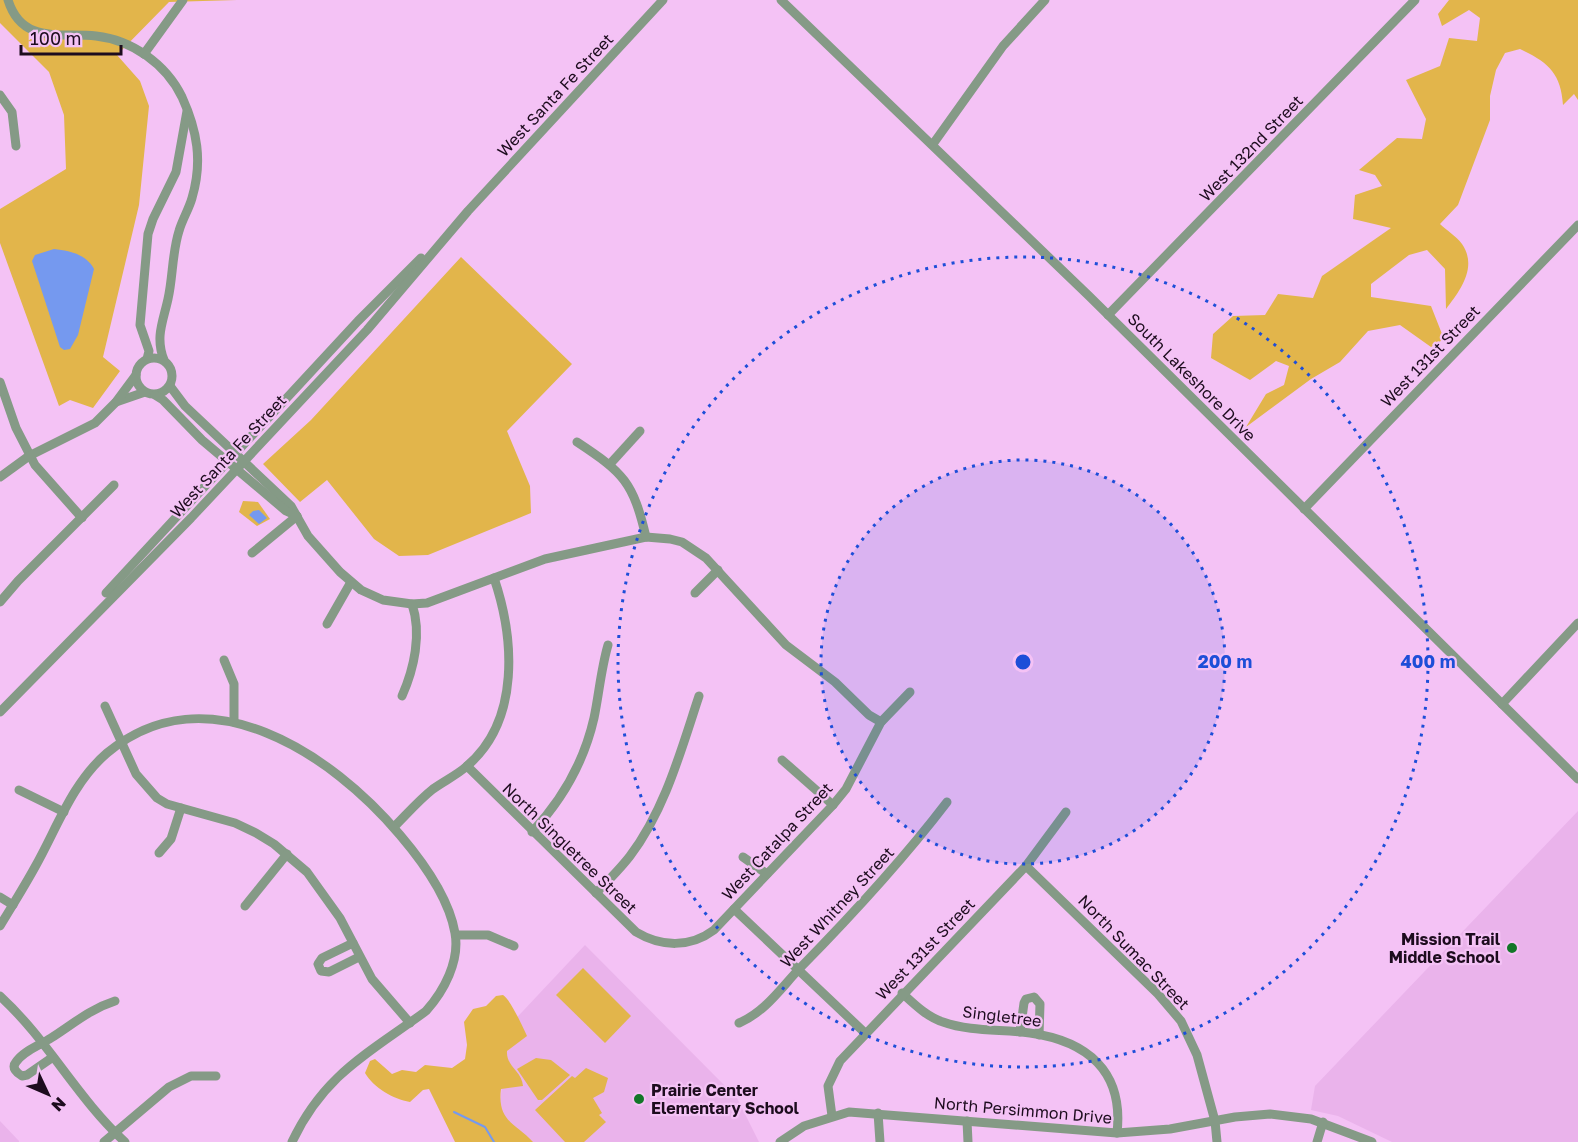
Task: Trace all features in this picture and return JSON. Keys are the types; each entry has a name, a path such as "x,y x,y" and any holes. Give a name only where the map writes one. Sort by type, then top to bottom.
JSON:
{"street":[{"path":"8,0 18,19 36,32 47,36 96,36 118,41 144,54 175,84 196,130 198,169 192,199 179,232 170,292 159,332 158,340 164,360 173,375 170,386 178,400 245,460 291,506 308,536 351,582 383,600 412,604 440,600 545,559 646,537 682,542 693,548 718,570 786,645 841,687 869,715 881,722"},
{"path":"144,54 183,0"},
{"name":"West Santa Fe Street","path":"0,703 140,558 358,321 468,211 663,0"},
{"name":"South Lakeshore Drive","path":"781,0 1108,315 1578,780"},
{"path":"933,144 1003,46 1045,0"},
{"name":"West 132nd Street","path":"1108,315 1415,0"},
{"path":"0,95 12,112 16,146"},
{"path":"0,477 29,456 95,423 116,402 136,375 138,368 147,359 149,351 140,325 148,234 176,172 187,111"},
{"name":"West Santa Fe Street","path":"0,712 236,470 367,330 468,211"},
{"name":"West 131st Street","path":"1304,509 1578,225"},
{"path":"147,359 164,360"},
{"path":"136,375 138,386 150,393 286,512 297,516"},
{"path":"0,382 16,428 29,456 82,518"},
{"path":"116,402 170,386"},
{"path":"610,464 640,431"},
{"path":"577,442 610,464 634,493 646,537"},
{"path":"0,602 114,485"},
{"path":"252,553 297,516"},
{"path":"695,593 718,570"},
{"path":"393,827 434,789 467,766 477,756 491,733 504,702 509,658 506,618 494,578"},
{"path":"327,624 351,582"},
{"path":"402,696 410,679 415,653 412,604"},
{"path":"1502,704 1578,623"},
{"path":"532,832 561,795 581,758 594,717 608,645"},
{"path":"224,660 234,684 234,722"},
{"name":"West Catalpa Street","path":"658,942 684,943 697,940 714,930 833,805 846,789 881,722 910,692"},
{"path":"596,893 630,856 647,830 677,761 699,696"},
{"path":"105,706 136,774 148,790 167,804 243,826 287,854 323,891 359,957 384,994 410,1023"},
{"path":"0,926 91,769 121,744 142,732 172,722 199,719 234,722 264,732 308,754 347,782 393,827 416,855 440,894 456,935 453,963 443,988 426,1011 370,1048 339,1074 311,1109 292,1142"},
{"path":"782,760 833,805"},
{"name":"North Singletree Street","path":"467,766 636,932 658,942"},
{"path":"19,790 64,812"},
{"name":"West Whitney Street","path":"739,1023 762,1009 883,882 947,802"},
{"path":"159,853 171,839 181,808"},
{"name":"West 131st Street","path":"832,1116 828,1086 840,1061 864,1032 1026,866 1066,812"},
{"path":"245,906 287,854"},
{"path":"743,857 767,874"},
{"name":"North Sumac Street","path":"1026,866 1158,994 1181,1021 1197,1055 1215,1121 1217,1142"},
{"path":"0,897 13,905"},
{"path":"734,909 864,1032"},
{"path":"456,935 488,935 514,945"},
{"path":"353,943 322,958 318,964 321,971 329,972 359,957"},
{"name":"Singletree","path":"902,993 931,1017 943,1022 967,1028 1039,1035 1073,1044 1088,1053 1105,1070 1115,1094 1117,1133"},
{"path":"0,996 43,1042 86,1102 125,1142"},
{"path":"1020,1032 1024,1003 1029,997 1034,997 1039,1000 1041,1007 1039,1035"},
{"path":"53,1057 27,1075 22,1076 16,1073 16,1062 43,1042 86,1012 115,1001"},
{"path":"104,1142 169,1087 191,1076 216,1076"},
{"name":"North Persimmon Drive","path":"780,1142 804,1126 849,1112 967,1121 1071,1136 1170,1129 1270,1114 1323,1122 1372,1142"},
{"path":"878,1113 880,1142"},
{"path":"967,1121 968,1142"},
{"path":"1317,1142 1323,1122"}],"shaded area":[{"path":"0,0 237,0 169,2 117,55 140,81 149,106 139,205 103,357 120,371 93,408 70,400 59,406 0,243 0,209 66,169 64,115 49,72 0,23"},
{"path":"1449,0 1578,0 1578,100 1574,94 1563,105 1556,77 1538,59 1520,49 1505,53 1496,70 1490,96 1490,120 1458,205 1440,224 1460,241 1468,261 1468,270 1457,294 1446,309 1445,269 1427,250 1409,255 1371,284 1371,297 1431,306 1444,339 1431,347 1400,325 1368,331 1340,362 1311,379 1246,427 1266,394 1284,385 1289,366 1276,361 1250,380 1211,358 1213,334 1233,316 1265,315 1278,294 1313,298 1322,276 1391,228 1353,219 1355,195 1382,186 1375,175 1359,170 1397,138 1422,139 1426,119 1406,80 1440,66 1449,38 1477,41 1480,18 1469,10 1442,26 1438,14"},
{"path":"461,257 572,364 507,431 530,486 531,513 428,555 399,556 374,539 327,480 300,502 263,464 311,420"},
{"path":"243,501 258,502 270,519 257,526 239,512"},
{"name":"Mission Trail Middle School","path":"1578,811 1578,1142 1392,1142 1338,1116 1311,1110 1315,1086"},
{"path":"585,945 737,1098 759,1142 500,1142 497,1139 507,1028"},
{"path":"583,968 631,1016 605,1043 556,995"},
{"path":"503,995 513,1007 527,1036 507,1051 509,1061 520,1076 523,1086 501,1089 502,1109 509,1121 533,1142 455,1142 429,1089 423,1090 410,1102 404,1101 379,1088 365,1073 370,1061 375,1059 392,1074 402,1070 416,1072 425,1065 452,1068 465,1059 467,1045 464,1022 473,1009 486,1006 496,996"},
{"path":"536,1058 551,1060 570,1075 542,1100 538,1100 517,1069"},
{"path":"586,1068 608,1078 604,1092 593,1098 602,1113 599,1115 606,1122 584,1142 565,1142 535,1110 572,1076 575,1078"},
{"path":"0,1121 19,1141 19,1142 0,1142"}],"water":[{"path":"54,249 72,252 82,257 94,269 78,335 70,349 64,350 60,347 32,261 35,255"},
{"path":"259,510 267,518 259,524 249,515"}],"waterway":[{"path":"454,1112 485,1127 494,1142"}],"place":[{"name":"Mission Trail Middle School","path":"1512,948"},
{"name":"Prairie Center Elementary School","path":"639,1099"}]}
